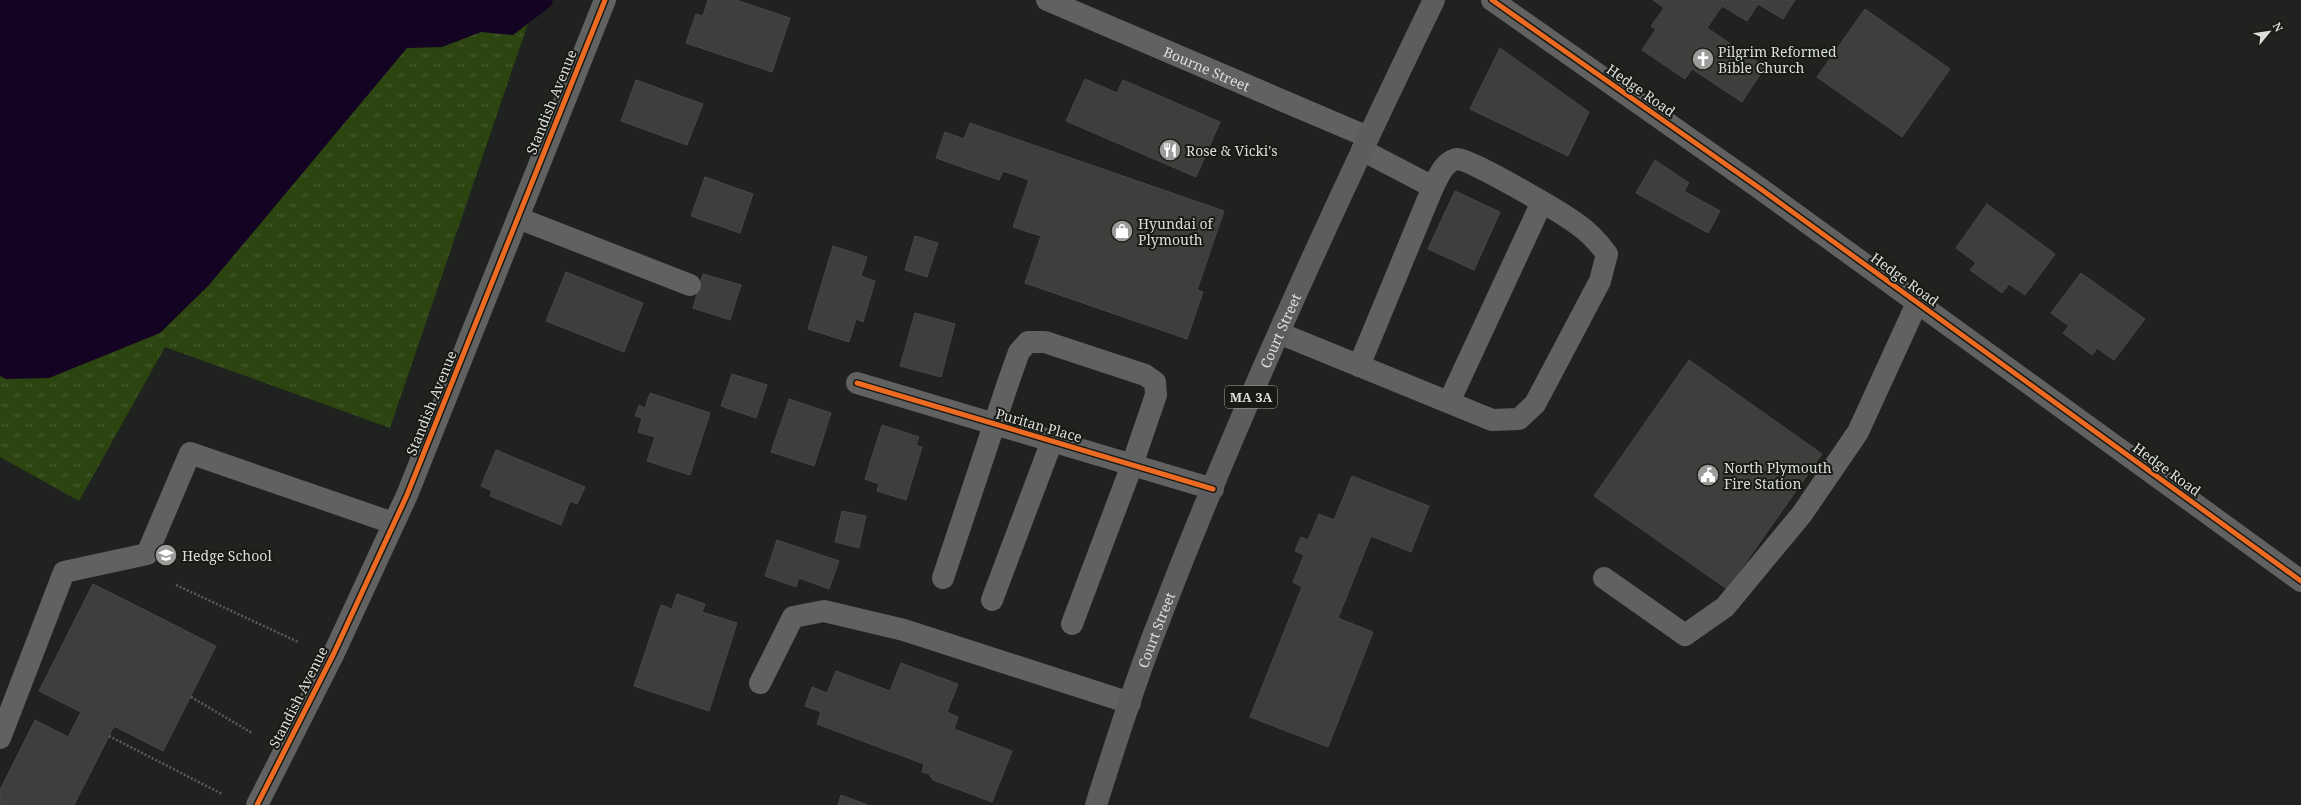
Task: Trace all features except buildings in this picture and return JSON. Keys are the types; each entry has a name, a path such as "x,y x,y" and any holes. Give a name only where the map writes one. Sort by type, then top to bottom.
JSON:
{"main road":[{"name":"Court Street","path":"1096,805 1160,618 1213,489 1279,333 1365,143 1434,0"}],"street":[{"name":"Standish Avenue","path":"257,805 334,653 394,524 605,0"},
{"name":"Bourne Street","path":"1047,0 1365,143 1433,187"},
{"name":"Hedge Road","path":"1492,0 1758,187 2301,581"},
{"path":"1279,333 1359,366 1449,402 1492,420 1519,419 1535,404 1600,281 1607,254 1598,241 1576,223 1478,166 1461,158 1455,159 1443,167 1433,187 1359,366"},
{"path":"1449,402 1542,202"},
{"path":"518,218 690,285"},
{"path":"1604,578 1685,635 1725,607 1802,514 1858,432 1917,303"},
{"path":"943,578 1019,352 1028,342 1044,342 1145,375 1155,382 1156,395 1132,465 1072,624"},
{"name":"Puritan Place","path":"857,383 1213,489"},
{"path":"992,600 1052,441"},
{"path":"0,738 64,572 147,554 190,453 394,524"},
{"path":"760,683 793,617 824,611 904,630 1130,703"}],"path":[{"path":"176,585 298,642"},
{"path":"190,697 252,733"},
{"path":"109,736 222,794"}],"green space":[{"path":"0,0 536,0 390,428 165,347 79,501 0,457"}],"shaded area":[{"path":"0,0 553,0 551,6 513,35 481,32 442,47 407,48 209,285 160,333 49,378 6,379 0,376"}],"cycle path":[{"path":"257,805 334,653 407,495 605,0"},
{"path":"1492,0 1758,187 2301,581"},
{"path":"857,383 1213,489"}],"place":[{"name":"Pilgrim Reformed Bible Church","path":"1703,59"},
{"name":"Rose & Vicki's","path":"1170,150"},
{"name":"Hyundai of Plymouth","path":"1122,231"},
{"name":"North Plymouth Fire Station","path":"1708,475"},
{"name":"Hedge School","path":"166,555"}]}
